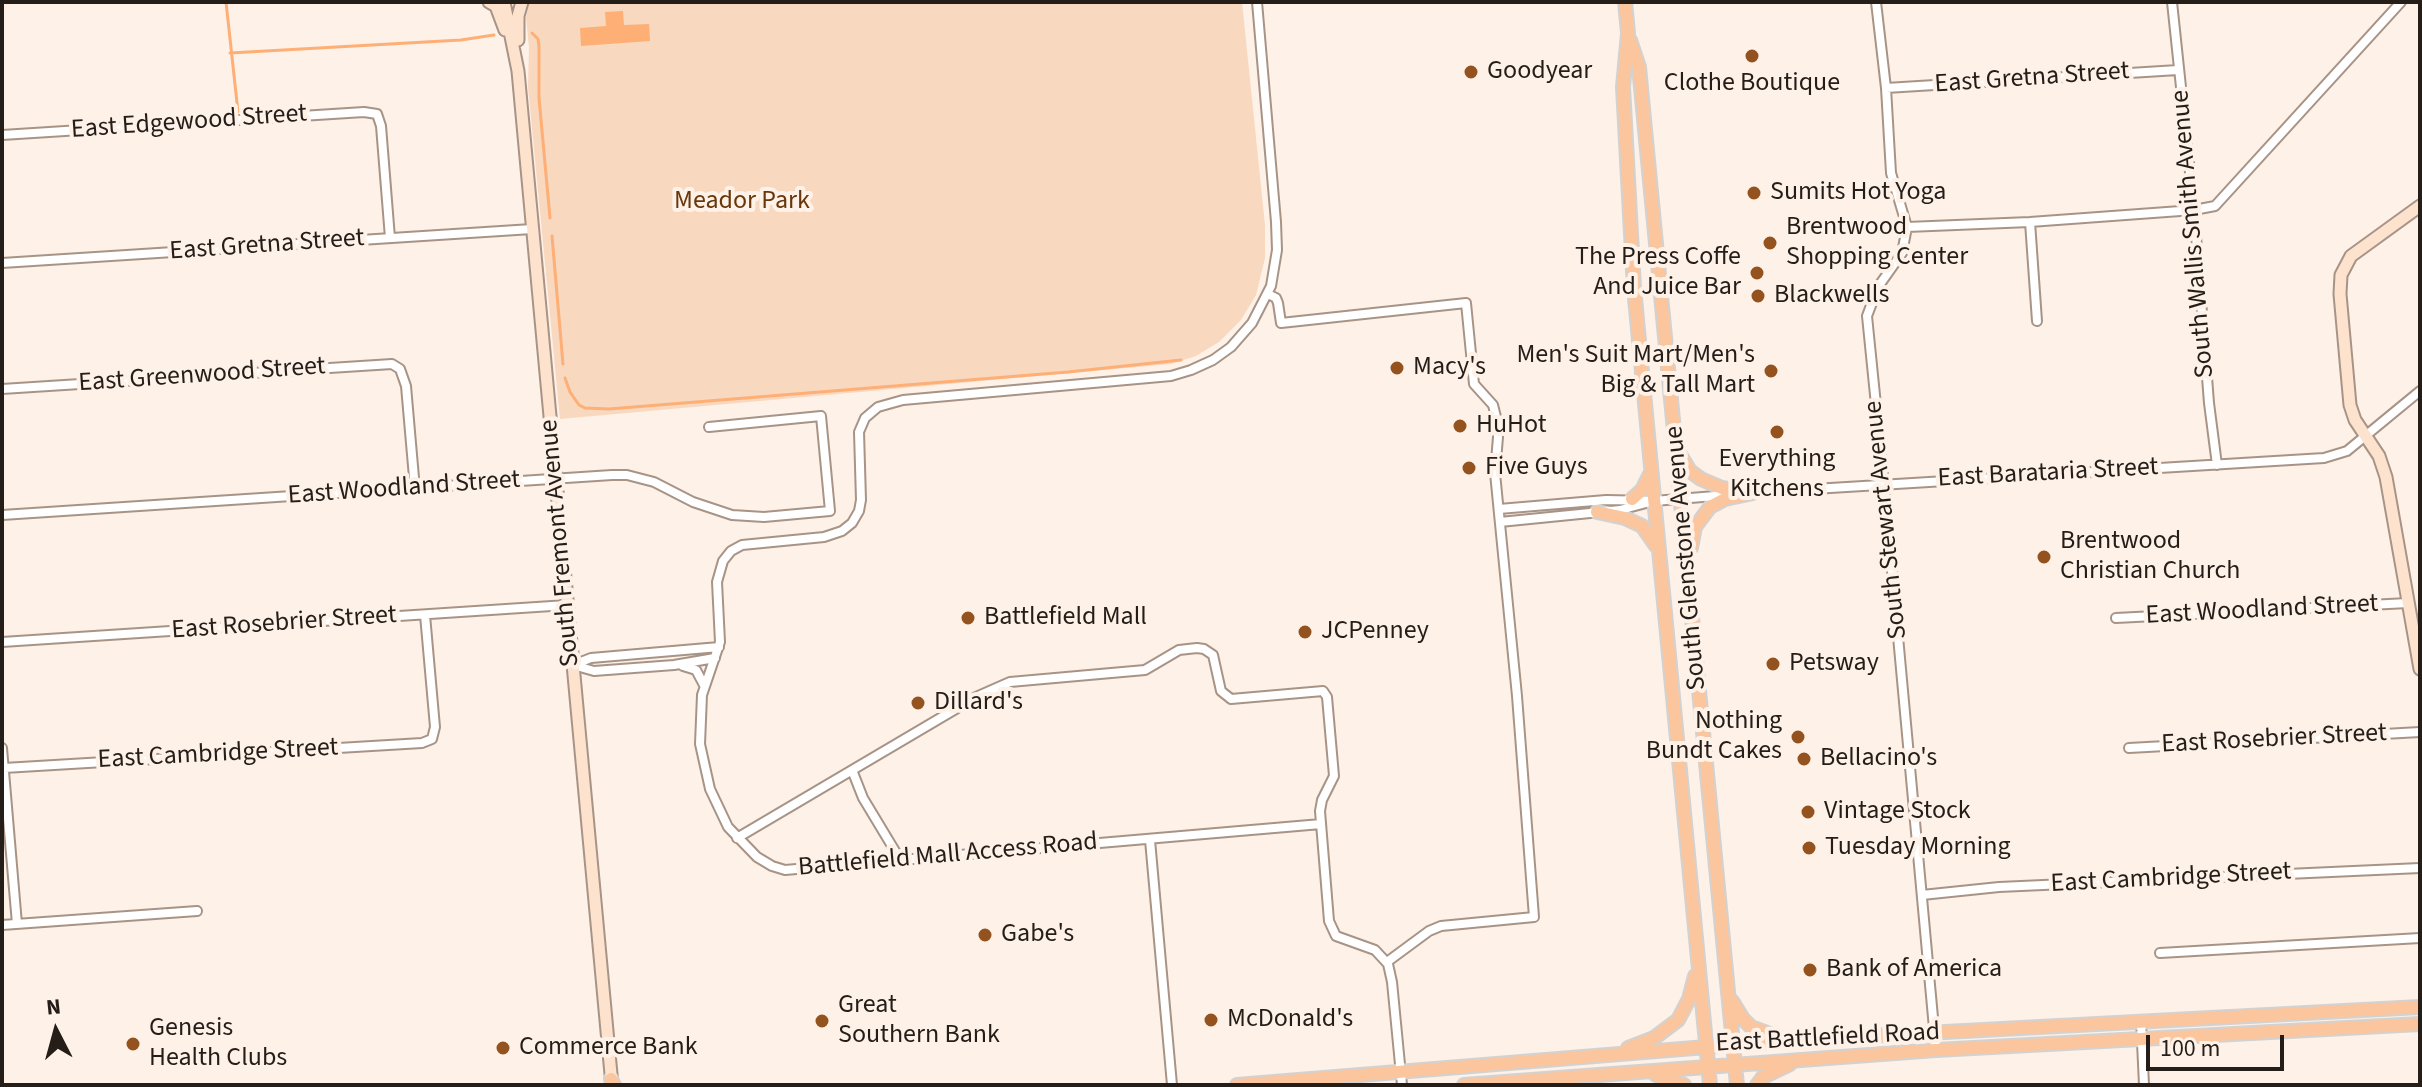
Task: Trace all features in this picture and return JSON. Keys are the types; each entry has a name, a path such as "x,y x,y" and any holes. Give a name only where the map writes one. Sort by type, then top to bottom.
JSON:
{"main road":[{"path":"489,2 496,6 516,56"},
{"name":"South Fremont Avenue","path":"504,2 516,56 612,1083"},
{"path":"516,56 519,45 518,16 522,2"},
{"name":"South Glenstone Avenue","path":"1625,2 1628,33 1623,87 1634,288 1710,1085"},
{"name":"South Glenstone Avenue","path":"1628,33 1639,67 1737,1085"},
{"path":"2420,206 2351,256 2341,275 2340,294 2350,405 2355,420 2379,456 2386,477 2420,669"},
{"path":"1676,447 1685,465 1701,479 1722,488 1753,493"},
{"path":"1632,499 1646,485 1651,471"},
{"path":"1689,577 1692,536 1704,513 1716,503 1753,493"},
{"path":"1597,512 1625,518 1642,526 1659,554"},
{"path":"1612,1054 1654,1038 1678,1020 1689,999 1698,961"},
{"path":"1728,992 1737,1012 1751,1027 1793,1040"},
{"name":"East Battlefield Road","path":"1237,1085 1793,1040 2420,1007"},
{"name":"East Battlefield Road","path":"1464,1085 1936,1050 2420,1024"},
{"path":"1757,1085 1776,1069 1801,1060"},
{"path":"1641,1072 1660,1075 1684,1085"}],"street":[{"name":"Battlefield Mall Access Road","path":"1257,2 1277,237 1268,294 1252,323 1231,347 1202,365 1181,373 1137,380 903,400 878,407 865,418 859,432 861,500 852,523 842,531 824,537 742,545 731,551 723,561 717,582 721,635 704,686 699,724 703,765 714,799 728,827 765,863 785,870 1321,824"},
{"path":"1876,2 1886,88 1891,173 1907,227 2030,222 2215,206 2401,2"},
{"name":"South Wallis Smith Avenue","path":"2172,2 2217,465"},
{"name":"East Gretna Street","path":"1886,88 2178,70"},
{"name":"East Edgewood Street","path":"2,135 364,112 377,114 381,126 390,238"},
{"path":"2030,222 2037,321"},
{"name":"South Stewart Avenue","path":"1907,227 1902,253 1878,287 1867,316 1936,1050"},
{"name":"East Gretna Street","path":"2,263 532,229"},
{"path":"1268,294 1276,298 1281,323 1466,303 1474,384 1493,405 1496,417 1495,473 1517,696 1534,917 1441,926 1429,931 1388,963"},
{"name":"East Greenwood Street","path":"2,389 392,364 400,369 406,386 415,489"},
{"name":"East Barataria Street","path":"1654,501 2324,458 2347,451 2420,391"},
{"name":"East Woodland Street","path":"2,515 627,475 654,482 720,512 745,517 830,511 821,416 709,427"},
{"path":"1499,509 1632,499 1654,501"},
{"path":"1500,522 1636,507 1654,501"},
{"name":"East Woodland Street","path":"2116,618 2408,603"},
{"name":"East Rosebrier Street","path":"2,642 567,605"},
{"name":"East Cambridge Street","path":"4,768 422,743 432,739 435,727 425,615"},
{"path":"573,665 592,658 719,647"},
{"path":"737,838 1003,684 1145,670 1179,650 1197,648 1213,655 1221,691 1231,699 1316,691 1325,693 1334,776 1322,800 1321,824 1329,921 1332,931 1341,939 1375,950 1388,963 1402,1085"},
{"path":"573,665 594,671 674,665 715,658"},
{"path":"674,665 696,670 704,686"},
{"name":"East Rosebrier Street","path":"2129,748 2420,732"},
{"path":"2,748 17,924"},
{"path":"852,770 863,798 901,861"},
{"path":"1150,840 1172,1085"},
{"name":"East Cambridge Street","path":"1922,895 1999,887 2420,868"},
{"path":"2,925 197,911"},
{"path":"2160,953 2420,938"},
{"path":"2141,1021 2144,1085"}],"green space":[{"name":"Meador Park","path":"529,2 1242,2 1265,225 1265,258 1256,295 1241,320 1219,342 1196,356 1171,364 560,419 528,87 526,17"}],"shaded area":[{"path":"623,11 624,25 649,24 650,41 581,46 580,28 606,26 605,12"}],"waterway":[{"path":"226,2 238,112"},
{"path":"532,33 538,39 539,46 539,98 550,218"},
{"path":"230,53 461,40 494,35"},
{"path":"552,236 563,364"},
{"path":"565,378 579,405 609,409 1181,360"}],"place":[{"name":"Clothe Boutique","path":"1752,56"},
{"name":"Goodyear","path":"1471,72"},
{"name":"Sumits Hot Yoga","path":"1754,193"},
{"name":"Brentwood Shopping Center","path":"1770,243"},
{"name":"The Press Coffe And Juice Bar","path":"1757,273"},
{"name":"Blackwells","path":"1758,296"},
{"name":"Macy's","path":"1397,368"},
{"name":"Men's Suit Mart/Men's Big & Tall Mart","path":"1771,371"},
{"name":"HuHot","path":"1460,426"},
{"name":"Everything Kitchens","path":"1777,432"},
{"name":"Five Guys","path":"1469,468"},
{"name":"Brentwood Christian Church","path":"2044,557"},
{"name":"Battlefield Mall","path":"968,618"},
{"name":"JCPenney","path":"1305,632"},
{"name":"Petsway","path":"1773,664"},
{"name":"Dillard's","path":"918,703"},
{"name":"Nothing Bundt Cakes","path":"1798,737"},
{"name":"Bellacino's","path":"1804,759"},
{"name":"Vintage Stock","path":"1808,812"},
{"name":"Tuesday Morning","path":"1809,848"},
{"name":"Gabe's","path":"985,935"},
{"name":"Bank of America","path":"1810,970"},
{"name":"McDonald's","path":"1211,1020"},
{"name":"Great Southern Bank","path":"822,1021"},
{"name":"Genesis Health Clubs","path":"133,1044"},
{"name":"Commerce Bank","path":"503,1048"}]}
